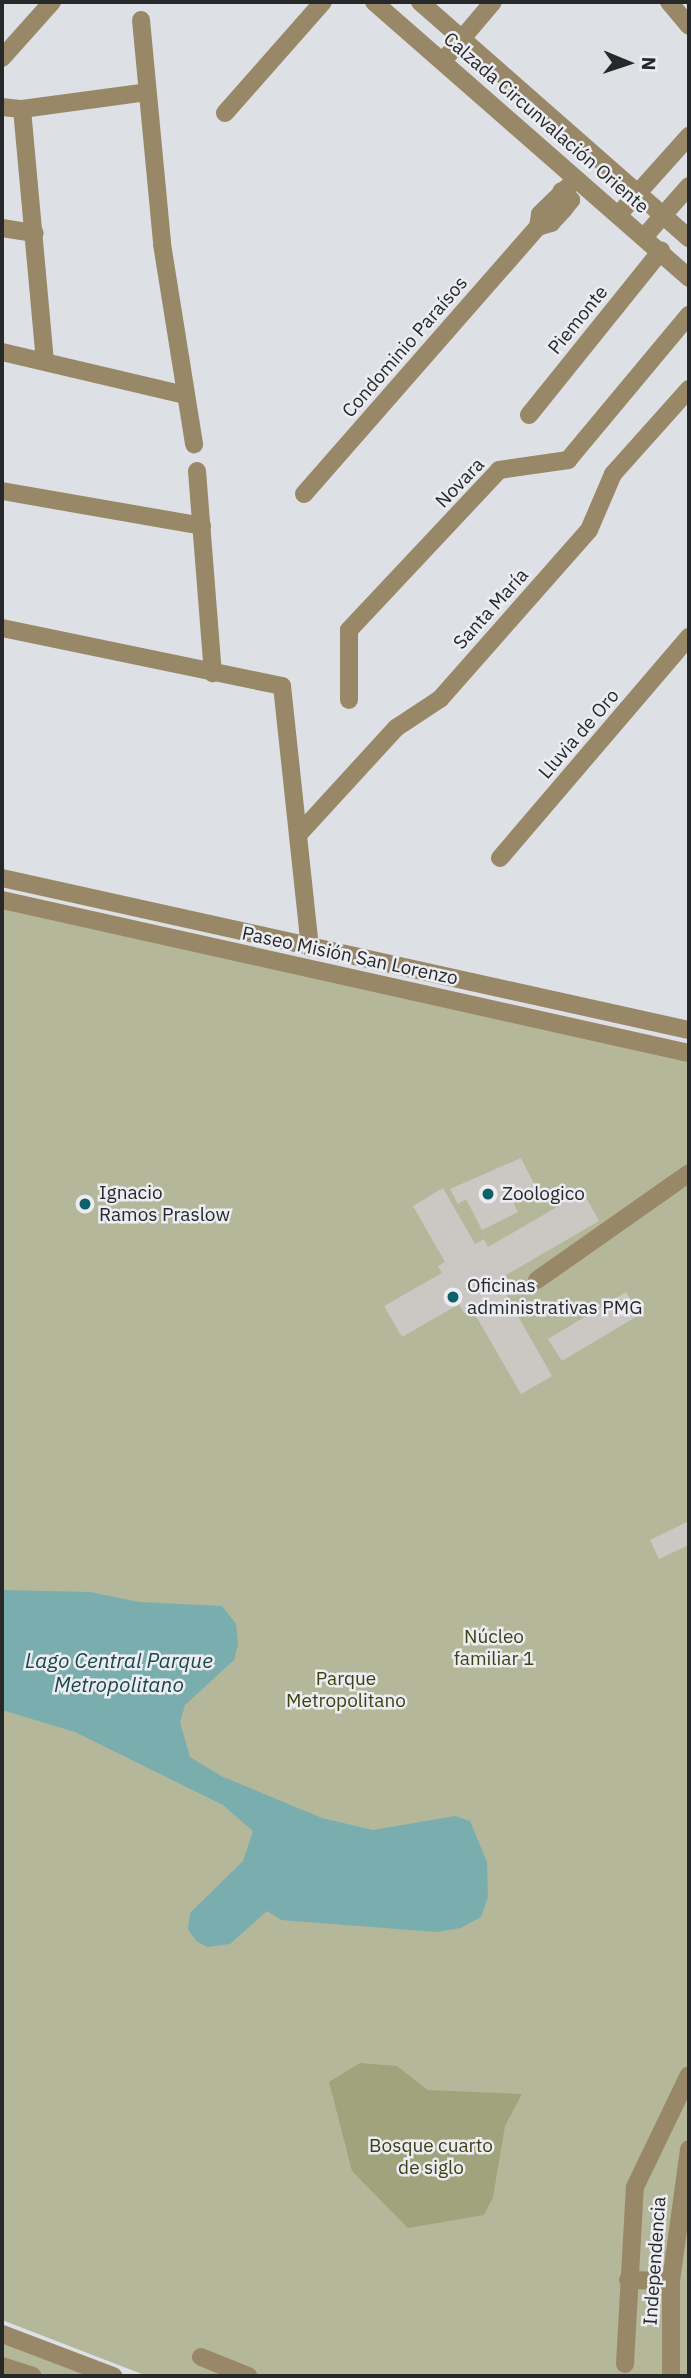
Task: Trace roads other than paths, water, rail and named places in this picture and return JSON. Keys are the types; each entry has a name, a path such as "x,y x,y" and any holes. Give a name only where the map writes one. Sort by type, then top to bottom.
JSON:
{"street":[{"path":"2,58 52,2"},
{"path":"225,113 323,2"},
{"name":"Calzada Circunvalación Oriente","path":"374,2 689,278"},
{"name":"Calzada Circunvalación Oriente","path":"420,2 689,238"},
{"path":"443,61 493,2"},
{"path":"669,2 689,26"},
{"path":"141,20 147,92 194,444"},
{"path":"2,107 22,109 147,92"},
{"path":"22,109 46,361"},
{"path":"618,214 689,136"},
{"name":"Condominio Paraísos","path":"304,494 538,227 540,214 581,182"},
{"path":"644,237 689,186"},
{"path":"2,228 35,233"},
{"name":"Piemonte","path":"529,415 661,251"},
{"name":"Novara","path":"349,700 349,630 499,470 568,460 689,316"},
{"path":"2,352 186,394"},
{"name":"Santa María","path":"298,835 396,728 440,699 589,530 613,474 689,389"},
{"path":"197,471 213,673"},
{"path":"2,491 202,526"},
{"path":"2,628 282,686 310,948"},
{"name":"Lluvia de Oro","path":"500,858 689,637"},
{"name":"Paseo Misión San Lorenzo","path":"2,878 689,1030"},
{"name":"Paseo Misión San Lorenzo","path":"2,900 689,1053"},
{"path":"537,1280 689,1173"},
{"path":"625,2364 635,2188 689,2075"},
{"name":"Independencia","path":"671,2376 671,2281 689,2149"},
{"path":"628,2280 671,2281"},
{"path":"2,2334 102,2374"},
{"path":"201,2357 248,2376"},
{"path":"2,2366 32,2376"}],"water":[{"name":"Lago Central Parque Metropolitano","path":"2,1590 90,1592 139,1602 222,1606 236,1624 238,1644 234,1660 185,1705 180,1722 190,1757 221,1776 322,1818 373,1830 455,1816 470,1821 487,1862 488,1897 481,1917 461,1928 436,1932 281,1920 267,1911 230,1944 207,1947 196,1941 188,1929 190,1913 243,1861 253,1831 223,1805 75,1732 2,1710"}],"place":[{"name":"Zoologico","path":"488,1194"},
{"name":"Ignacio Ramos Praslow","path":"85,1204"},
{"name":"Oficinas administrativas PMG","path":"453,1297"}],"park label":[{"name":"Núcleo familiar 1","path":"494,1648"},
{"name":"Parque Metropolitano","path":"346,1690"},
{"name":"Bosque cuarto de siglo","path":"431,2157"}]}
